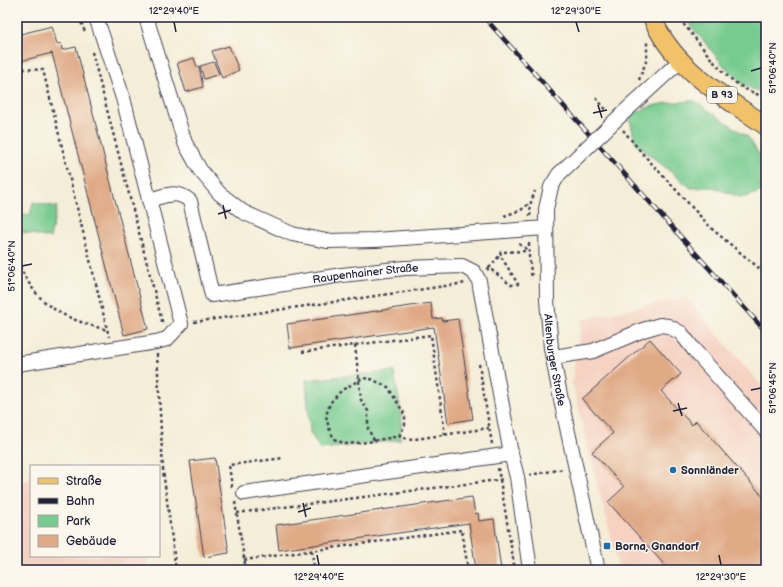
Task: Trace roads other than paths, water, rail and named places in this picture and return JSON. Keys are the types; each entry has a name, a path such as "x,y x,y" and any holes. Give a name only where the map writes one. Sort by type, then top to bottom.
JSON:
{"main road":[{"name":"B 93","path":"652,17 657,31 680,61 719,93 766,126"}],"street":[{"path":"17,364 162,341 181,324 123,98 96,17"},
{"path":"146,17 186,143 200,170 219,193 243,212 292,234 327,241 415,238 546,228"},
{"name":"Altenburger Straße","path":"598,570 553,357 547,300 546,209 551,187 559,174 617,118 680,61"},
{"name":"Raupenhainer Straße","path":"149,200 175,193 183,195 190,201 212,295 342,275 405,268 462,266 469,268 474,280 511,454"},
{"path":"553,357 593,351 630,335 660,325 668,326 681,333 695,351 766,431"},
{"path":"239,493 494,455 511,454 517,477 530,570"}],"railway":[{"path":"484,17 766,332"}],"place":[{"name":"Sonnländer","path":"673,470"},
{"name":"Borna, Gnandorf","path":"607,546"}]}
